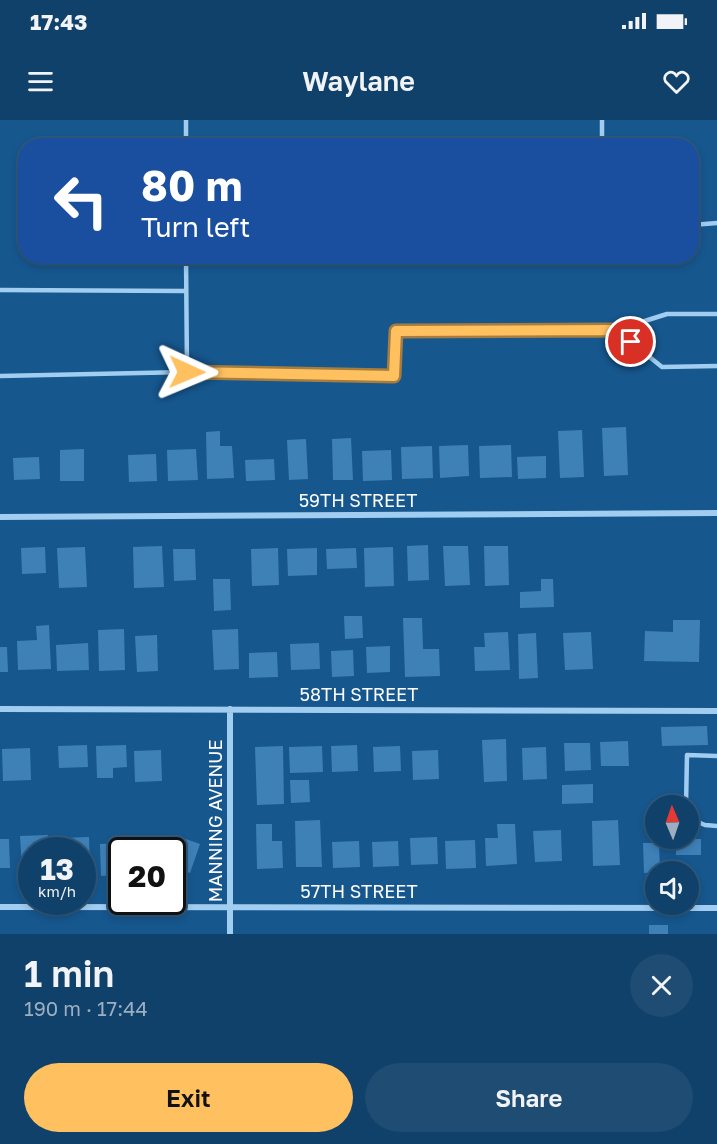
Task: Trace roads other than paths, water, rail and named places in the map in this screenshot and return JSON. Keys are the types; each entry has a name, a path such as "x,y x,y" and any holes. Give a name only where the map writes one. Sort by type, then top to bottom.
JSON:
{"street":[{"name":"59TH STREET","path":"0,517 717,513"},
{"name":"58TH STREET","path":"0,709 717,711"},
{"name":"MANNING AVENUE","path":"230,709 230,934"},
{"name":"57TH STREET","path":"0,907 717,908"}],"lane":[{"path":"186,120 186,138"},
{"path":"602,120 602,138"},
{"path":"699,224 717,223"},
{"path":"186,264 187,372"},
{"path":"0,290 186,291"},
{"path":"0,376 187,372 394,376 396,331 616,330 667,315 717,314"},
{"path":"616,330 662,367 717,366"},
{"path":"686,795 687,755 717,756"},
{"path":"699,823 717,826"}]}
